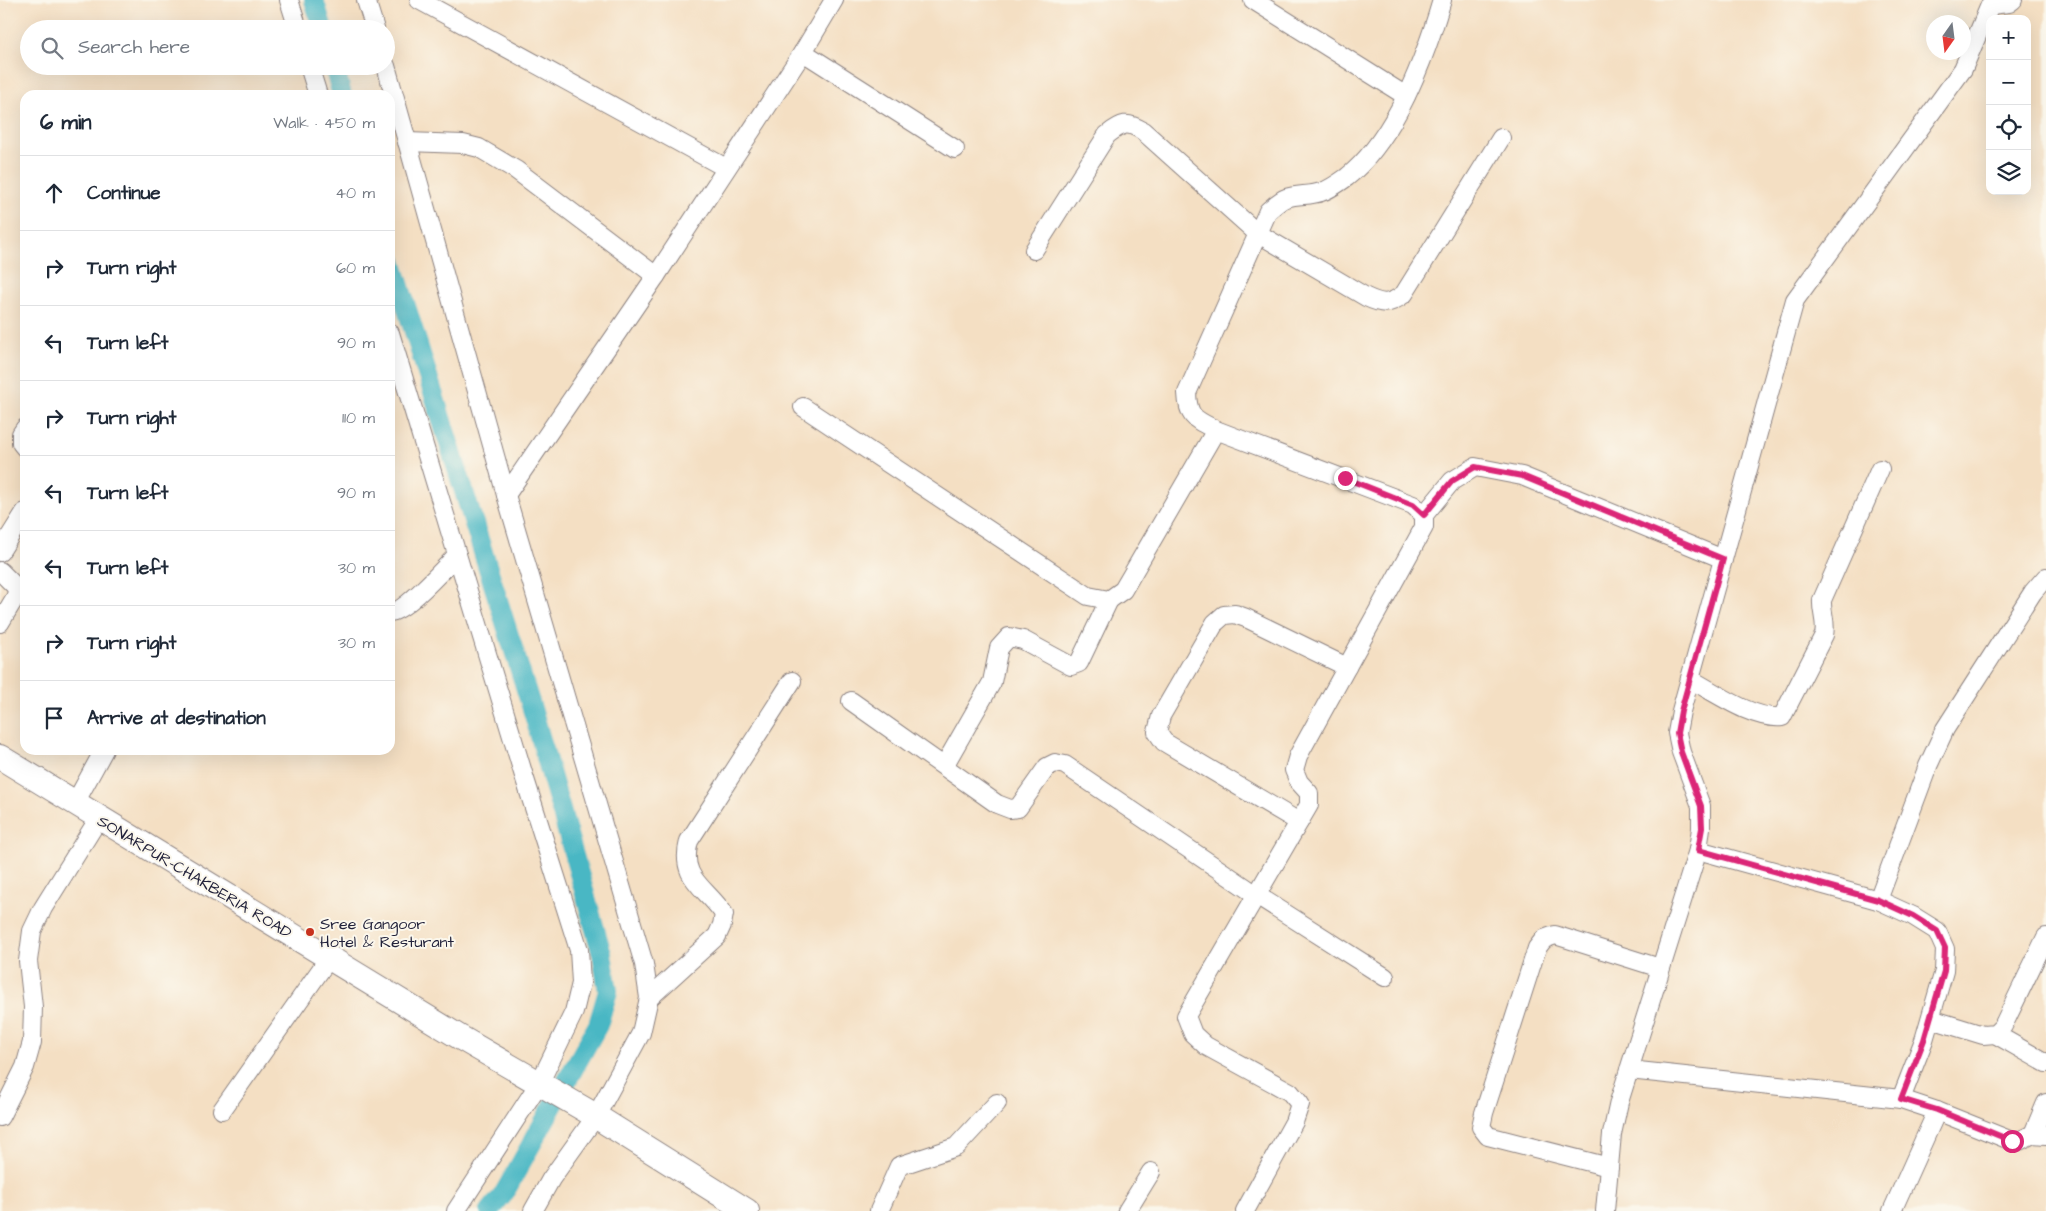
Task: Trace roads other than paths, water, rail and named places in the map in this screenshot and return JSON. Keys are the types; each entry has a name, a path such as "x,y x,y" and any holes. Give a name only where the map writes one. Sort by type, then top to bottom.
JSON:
{"main road":[{"name":"SONARPUR-CHAKBERIA ROAD","path":"0,757 461,1038 592,1114"},
{"path":"592,1114 748,1211"}],"street":[{"path":"289,0 295,20"},
{"path":"366,0 372,20"},
{"path":"419,0 726,168"},
{"path":"506,495 656,276 803,52 834,0"},
{"path":"1253,0 1406,96"},
{"path":"1424,515 1413,505 1216,430 1197,420 1188,409 1187,393 1268,211 1286,198 1322,192 1347,177 1369,155 1389,127 1406,96 1429,45 1442,0"},
{"path":"1605,1211 1608,1167 1616,1118 1660,968 1698,850 1702,828 1701,806 1681,752 1677,733 1690,679 1795,300 1963,69 1990,5 2009,3 2013,0"},
{"path":"803,52 955,149"},
{"path":"312,75 316,90"},
{"path":"389,75 393,90"},
{"path":"395,97 506,495 644,964 649,998 641,1034 533,1211"},
{"path":"1034,250 1107,135 1120,125 1132,125 1143,132 1257,234 1366,297 1380,303 1393,302 1404,294 1501,138"},
{"path":"408,142 463,144 479,148 516,170 656,276"},
{"path":"395,350 579,950 581,983 574,1012 543,1085 456,1211"},
{"path":"803,407 1088,596 1109,600"},
{"path":"944,766 992,682 999,648 1009,638 1023,640 1071,666 1079,663 1109,600 1124,590 1216,430"},
{"path":"1245,1211 1294,1122 1300,1104 1290,1092 1206,1046 1193,1034 1186,1016 1255,894 1309,804 1309,793 1299,782 1294,770 1298,756 1424,527 1424,515 1452,481 1475,467 1522,476 1723,559"},
{"path":"1690,679 1758,715 1771,718 1782,717 1824,635 1826,624 1821,608 1822,600 1880,469"},
{"path":"0,552 20,520"},
{"path":"395,612 406,606 457,555"},
{"path":"0,572 17,588 16,596 0,623"},
{"path":"1878,900 1928,766 1945,729 2033,592 2046,576"},
{"path":"1299,822 1164,742 1157,732 1161,716 1215,623 1224,615 1235,614 1246,618 1347,668"},
{"path":"649,998 717,936 722,926 724,914 690,874 686,865 689,841 792,681"},
{"path":"851,701 997,804 1010,809 1018,808 1047,767 1055,764 1065,765 1255,894 1384,977"},
{"path":"75,803 101,755"},
{"path":"0,1117 25,1067 32,1042 33,1007 28,961 32,931 42,908 99,818"},
{"path":"1698,850 1878,900 1913,916 1937,931 1945,948 1944,971 1931,1019 1901,1099"},
{"path":"1608,1167 1488,1136 1481,1127 1484,1113 1537,948 1544,939 1554,934 1660,968"},
{"path":"1995,1034 2003,1026 2046,937"},
{"path":"222,1110 330,958"},
{"path":"1931,1019 1983,1035 1995,1034 2046,1063"},
{"path":"1629,1070 1901,1099 1937,1110 2012,1141 2019,1141 2039,1134 2046,1103"},
{"path":"878,1211 899,1166 956,1147 997,1103"},
{"path":"1892,1211 1937,1110"},
{"path":"1127,1211 1151,1172"}],"waterway":[{"path":"314,0 320,20"},
{"path":"336,75 341,90"},
{"path":"395,271 534,715 602,954 608,991 598,1025 503,1195 490,1211"}],"place":[{"name":"Sree Gangoor Hotel & Resturant","path":"310,932"}]}
